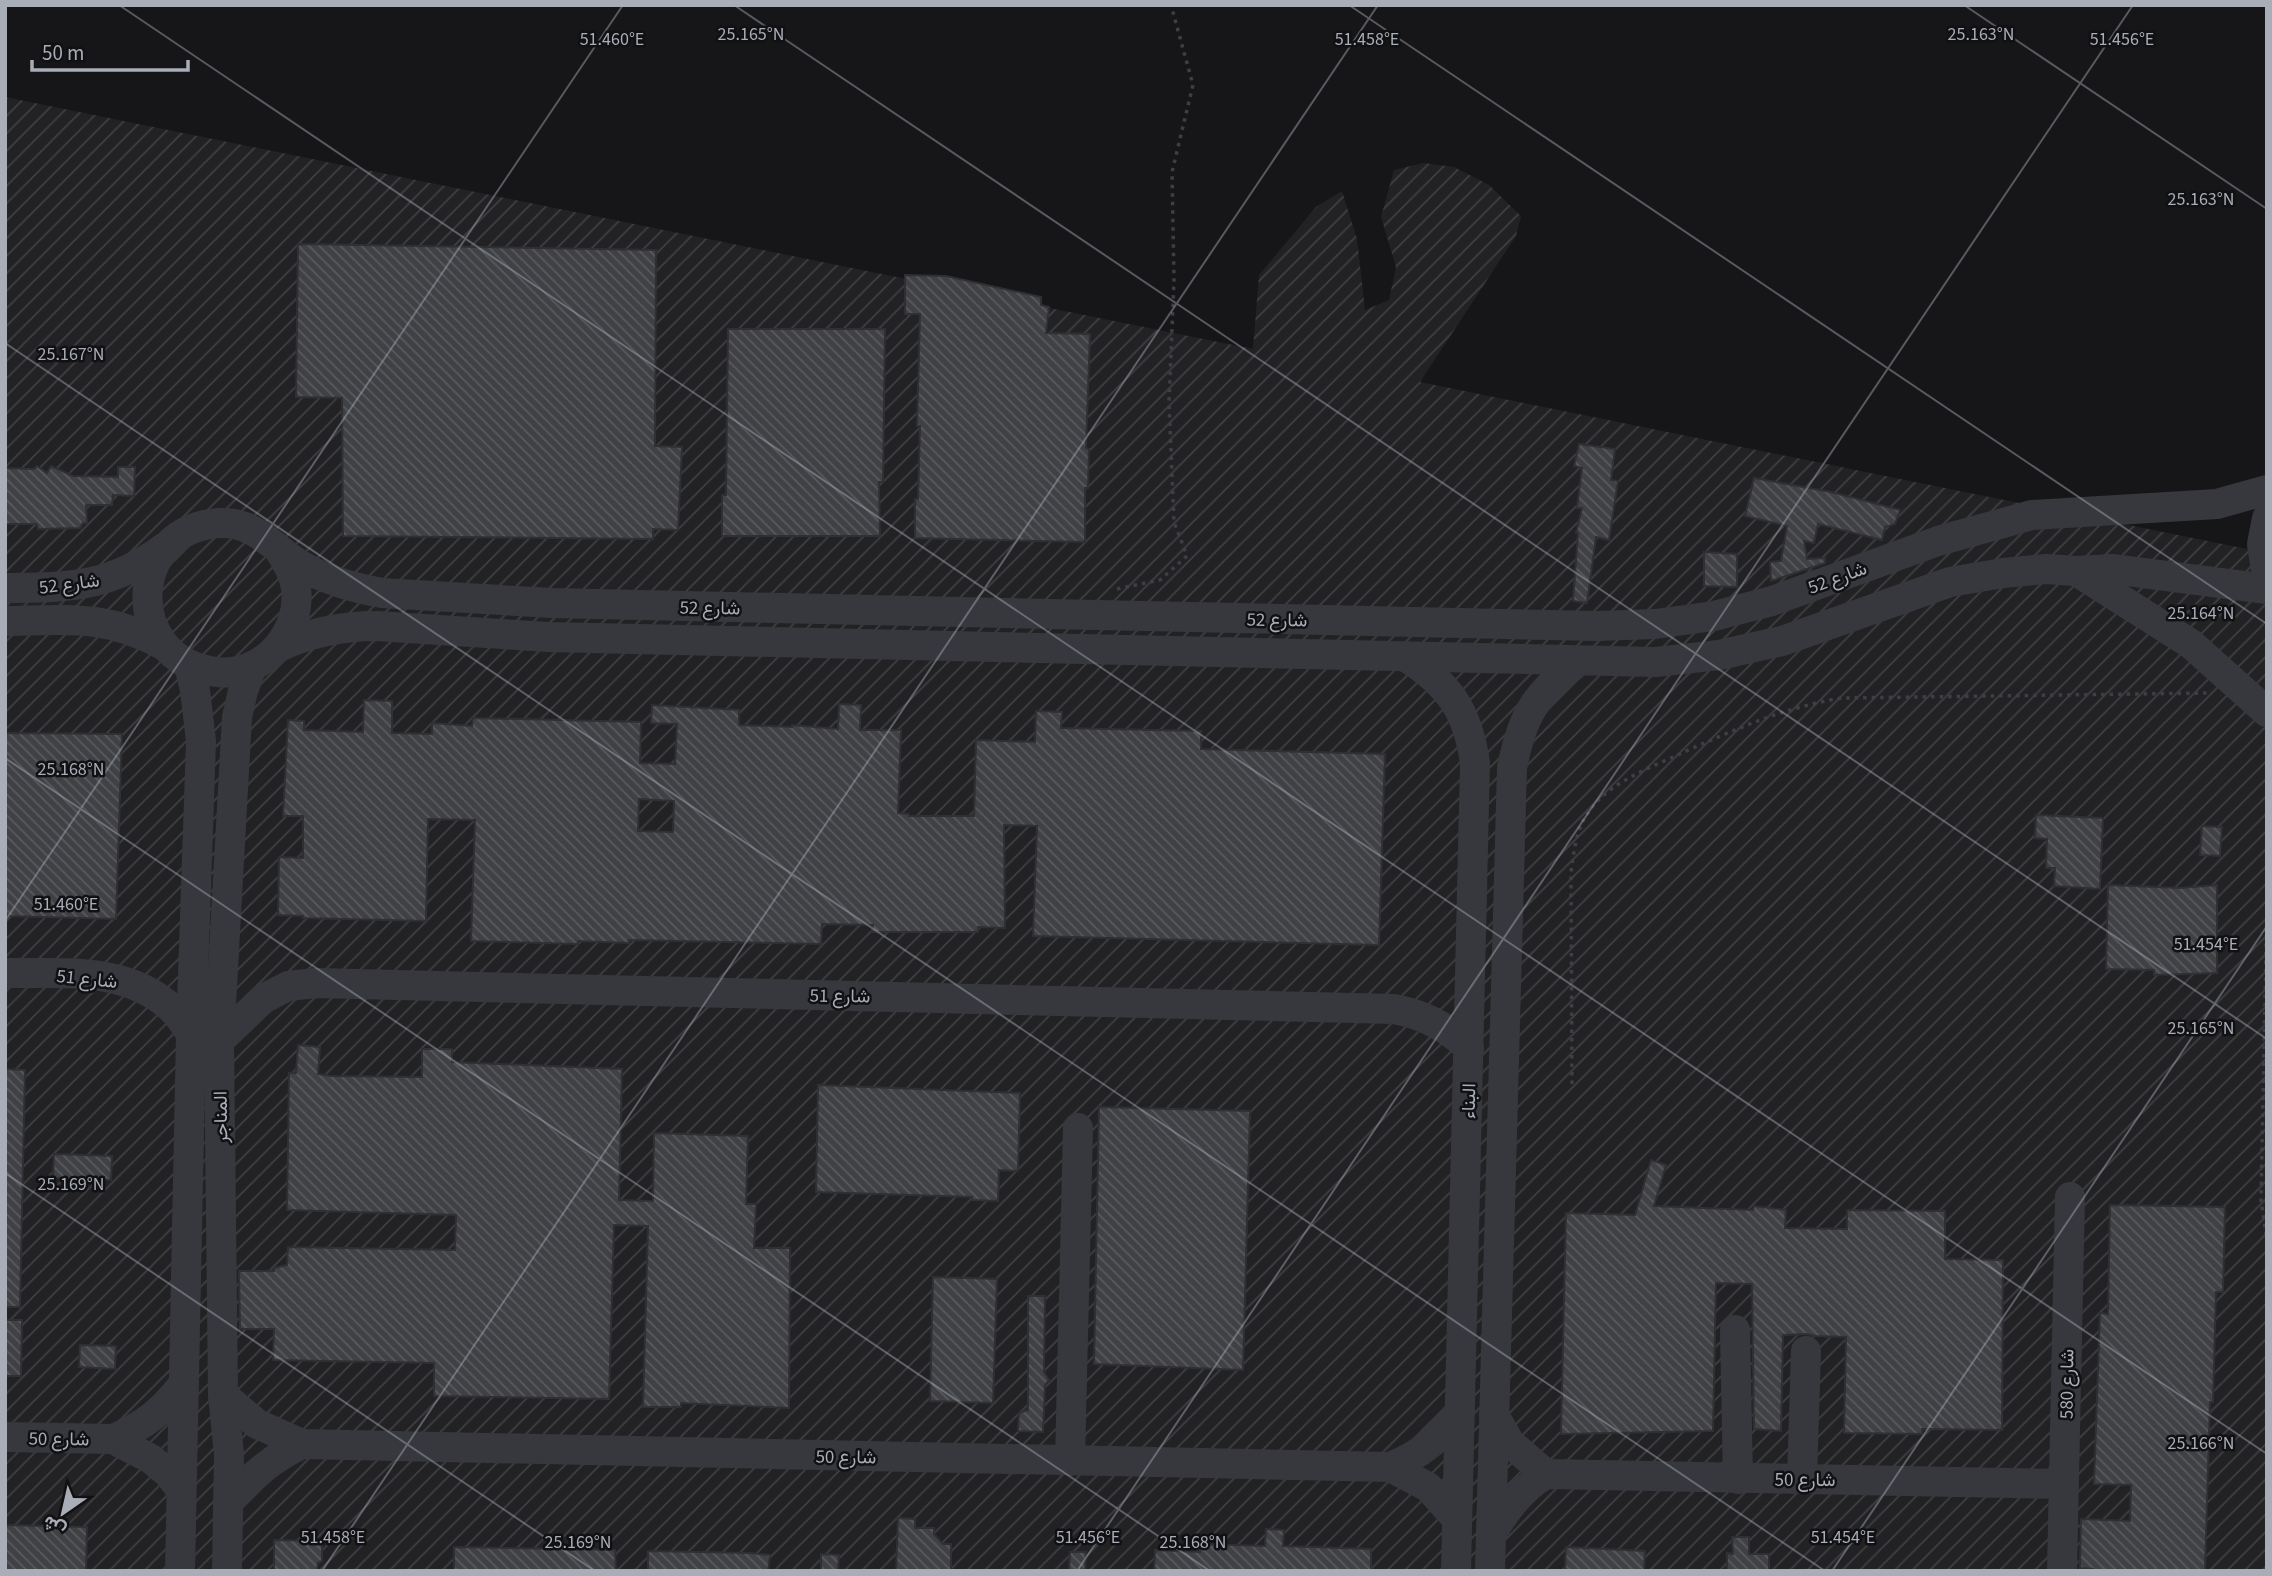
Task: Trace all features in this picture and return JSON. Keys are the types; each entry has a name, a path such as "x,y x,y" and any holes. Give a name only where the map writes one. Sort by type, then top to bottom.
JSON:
{"street":[{"name":"شارع 52","path":"279,550 302,566 354,588 382,593 552,603 1582,626 1656,624 1714,616 1772,601 1938,541 2032,515 2217,504 2267,490"},
{"path":"2267,518 2262,544 2267,575"},
{"path":"223,523 244,526 264,535 279,550 290,568 296,589 295,610 289,630 277,648 252,666 220,673 189,665 163,645 152,627 147,606 147,585 154,565 166,547 182,533 202,525 223,523"},
{"name":"شارع 52","path":"5,588 91,584 143,563 166,547"},
{"name":"شارع 52","path":"277,648 325,629 377,625 548,637 1656,662 1719,655 1782,641 1950,582 2035,570 2112,569 2267,589"},
{"path":"2076,571 2191,644 2267,712"},
{"name":"شارع 52","path":"5,621 85,620 113,624 139,632 163,645"},
{"name":"البناء","path":"1406,657 1429,671 1448,690 1462,712 1474,750 1456,1571"},
{"name":"البناء","path":"1490,1571 1512,768 1518,736 1532,706 1553,680 1579,661"},
{"name":"المناجر","path":"189,665 201,741 205,1037 223,1395 229,1454 227,1571"},
{"name":"المناجر","path":"180,1571 184,1383 205,1037 237,717 252,666"},
{"name":"شارع 51","path":"5,973 118,978 147,990 205,1037 288,986 316,983 1394,1009 1415,1013 1435,1022 1454,1033 1469,1048"},
{"path":"1070,1461 1078,1128"},
{"name":"شارع 580","path":"2062,1571 2070,1197"},
{"path":"1735,1330 1738,1479"},
{"path":"1802,1478 1807,1351"},
{"name":"شارع 50","path":"113,1439 153,1418 170,1402 184,1383"},
{"name":"شارع 50","path":"223,1395 257,1424 302,1444 1390,1467 1430,1446 1447,1430 1460,1411"},
{"path":"1491,1534 1515,1500 1532,1482 1546,1474 1510,1443 1494,1415"},
{"name":"شارع 50","path":"5,1437 113,1439 152,1459 168,1473 181,1490"},
{"name":"شارع 50","path":"228,1503 246,1481 267,1463 302,1444"},
{"name":"شارع 50","path":"1390,1467 1428,1488 1457,1519"},
{"name":"شارع 50","path":"1546,1474 2063,1484"}],"path":[{"path":"1098,615 1112,590 1160,580 1187,556 1174,522 1170,416 1174,279 1172,172 1193,85 1171,5"},
{"path":"1572,1084 1573,851 1588,812 1609,789 1760,718 1800,706 1842,698 2216,693"},
{"path":"2267,901 2261,1200 2267,1240"}],"shaded area":[{"path":"5,97 1253,349 1259,275 1316,207 1342,191 1357,239 1365,310 1389,300 1396,267 1381,217 1394,170 1423,163 1454,167 1489,185 1521,216 1516,236 1420,382 2267,553 2267,1571 5,1571"}],"building":[{"path":"298,244 656,250 655,446 682,447 678,530 653,529 653,539 343,536 342,398 296,397"},
{"path":"905,275 946,276 1041,297 1041,305 1049,307 1046,333 1090,334 1085,542 915,538 920,426 917,426 920,314 905,314"},
{"path":"728,329 885,329 883,482 879,482 880,536 722,536 722,495 726,495"},
{"path":"1579,444 1615,449 1611,480 1618,481 1609,540 1596,537 1587,603 1573,601 1576,533 1582,508 1577,508 1582,468 1574,466"},
{"path":"37,466 47,473 51,466 73,476 118,477 118,467 135,467 134,496 113,495 112,505 86,505 87,523 83,523 80,528 38,529 37,524 5,524 5,468 34,469"},
{"path":"1754,478 1831,492 1900,510 1895,524 1885,527 1882,540 1818,524 1814,543 1804,541 1807,559 1825,558 1825,563 1771,581 1770,562 1781,561 1787,526 1745,516"},
{"path":"1704,552 1737,554 1737,587 1704,586"},
{"path":"364,700 392,701 392,733 432,734 432,723 472,726 473,718 641,722 640,763 675,764 677,724 651,723 652,705 739,710 739,725 792,725 838,729 839,704 861,705 860,730 901,730 898,813 909,816 974,816 976,740 1035,742 1036,711 1062,712 1061,728 1201,731 1201,749 1385,754 1379,945 1033,936 1037,826 1004,825 1005,928 978,927 978,932 872,932 873,925 822,924 821,944 629,940 629,943 578,941 578,944 471,941 475,820 428,819 426,921 278,915 279,857 303,858 303,816 283,816 288,720 304,721 304,730 363,732","holes":["639,799 674,801 673,832 638,831"]},
{"path":"5,733 122,734 116,919 5,916"},
{"path":"2036,815 2103,818 2100,889 2054,886 2055,868 2046,868 2047,839 2035,838"},
{"path":"2202,826 2222,827 2220,856 2200,855"},
{"path":"2108,885 2180,888 2217,885 2217,973 2154,975 2154,970 2106,969"},
{"path":"298,1045 320,1047 318,1074 331,1076 422,1077 422,1049 452,1049 452,1062 622,1069 619,1200 653,1201 654,1133 748,1136 746,1204 756,1204 754,1248 790,1248 789,1408 681,1403 681,1407 643,1407 648,1226 614,1225 609,1399 434,1396 434,1363 273,1360 274,1329 240,1329 239,1271 274,1271 274,1268 287,1265 288,1247 455,1250 456,1215 287,1210 289,1073 296,1073"},
{"path":"5,1069 25,1070 20,1307 5,1307"},
{"path":"818,1085 1020,1093 1018,1171 999,1170 998,1201 972,1200 972,1197 816,1192"},
{"path":"1099,1107 1250,1111 1243,1370 1094,1364"},
{"path":"54,1154 112,1156 111,1180 53,1178"},
{"path":"1651,1160 1666,1165 1654,1206 1753,1210 1754,1206 1786,1210 1785,1228 1847,1229 1847,1210 1945,1211 1945,1259 2003,1260 2002,1430 1922,1429 1922,1434 1844,1433 1846,1337 1806,1334 1783,1335 1781,1431 1754,1429 1752,1284 1716,1283 1713,1431 1561,1434 1566,1213 1635,1215"},
{"path":"2110,1205 2225,1207 2223,1292 2216,1292 2205,1571 2093,1571 2080,1568 2081,1519 2130,1521 2131,1485 2094,1484 2100,1313 2108,1314"},
{"path":"933,1277 997,1279 993,1403 930,1401"},
{"path":"1028,1296 1045,1296 1044,1372 1049,1380 1045,1385 1043,1432 1018,1431 1019,1413 1028,1410"},
{"path":"5,1320 22,1320 21,1376 5,1376"},
{"path":"80,1345 116,1346 115,1369 79,1367"},
{"path":"898,1518 915,1519 915,1528 934,1528 934,1534 943,1544 951,1544 951,1571 896,1571"},
{"path":"5,1525 87,1527 86,1571 5,1571"},
{"path":"1266,1529 1284,1530 1283,1546 1371,1549 1371,1571 1154,1571 1155,1550 1200,1552 1200,1544 1265,1546"},
{"path":"1732,1537 1749,1537 1749,1554 1769,1554 1769,1571 1727,1571 1727,1553 1733,1554"},
{"path":"274,1540 322,1541 322,1561 318,1563 317,1571 274,1571"},
{"path":"454,1547 615,1550 616,1571 454,1571"},
{"path":"1566,1547 1645,1551 1644,1571 1565,1571"},
{"path":"648,1551 770,1555 768,1571 648,1571"},
{"path":"1070,1552 1086,1552 1085,1571 1069,1571"},
{"path":"821,1554 839,1555 838,1571 821,1571"}]}
